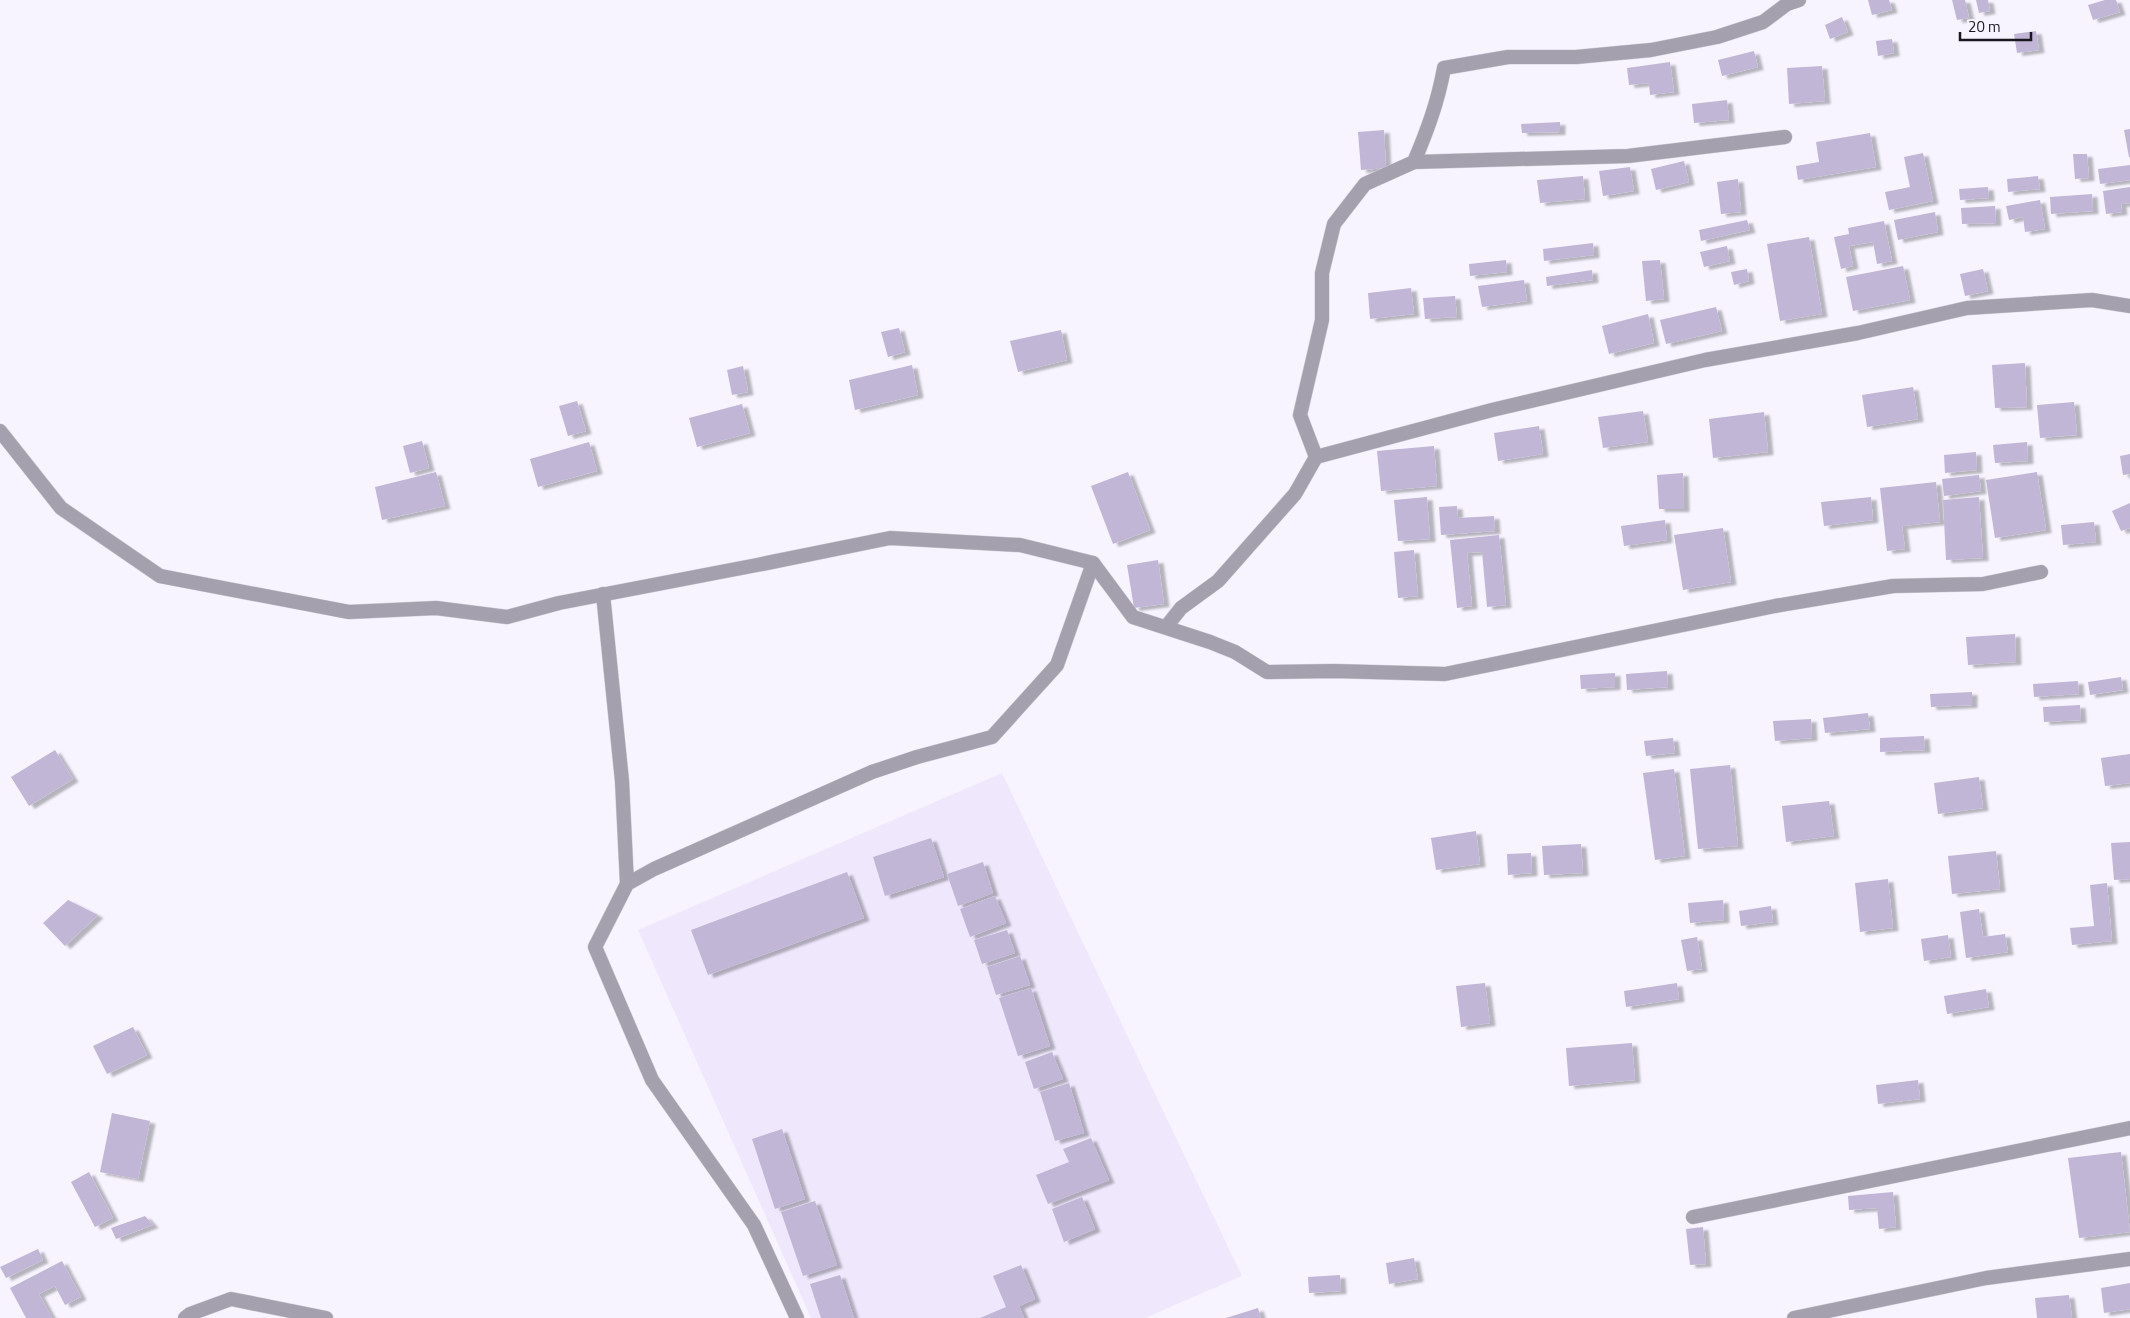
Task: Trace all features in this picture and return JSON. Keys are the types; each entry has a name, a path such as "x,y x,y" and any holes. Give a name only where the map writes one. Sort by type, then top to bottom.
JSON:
{"street":[{"path":"1414,162 1430,124 1440,92 1444,68 1508,57 1576,57 1651,50 1717,37 1763,22 1787,4 1799,0"},
{"path":"1316,457 1300,415 1322,320 1322,273 1334,224 1365,184 1414,162 1628,156 1785,137"},
{"path":"1166,627 1181,608 1218,581 1295,494 1316,457 1492,410 1705,360 1858,333 1967,308 2092,300 2130,306"},
{"path":"0,431 61,508 160,576 349,612 436,608 506,618 559,602 890,538 1020,545 1093,563 1133,617 1235,652 1267,672 1334,671 1445,674 1775,606 1893,586 1982,584 2041,572"},
{"path":"627,884 654,869 872,772 917,757 992,737 1058,665 1093,563"},
{"path":"603,594 622,781 627,884 595,947 652,1080 754,1226 797,1318"},
{"path":"1693,1217 2130,1128"},
{"path":"1794,1318 1986,1278 2130,1259"},
{"path":"185,1318 190,1314 232,1299 326,1318"}],"shaded area":[{"path":"1002,773 1242,1276 1145,1318 811,1318 638,930"}],"building":[{"path":"1868,0 1889,0 1892,10 1872,15"},
{"path":"1952,0 1965,0 1969,18 1957,20"},
{"path":"1976,0 1988,0 1990,11 1979,13"},
{"path":"2105,0 2116,0 2120,12 2093,20 2088,5"},
{"path":"1842,17 1848,32 1830,39 1825,25"},
{"path":"2036,31 2039,50 2017,53 2014,34"},
{"path":"1892,39 1894,53 1878,56 1876,41"},
{"path":"1754,51 1758,67 1722,76 1718,60"},
{"path":"1670,62 1674,92 1650,95 1649,83 1629,85 1627,68"},
{"path":"1822,66 1825,101 1789,104 1787,68"},
{"path":"1727,100 1729,120 1694,123 1692,104"},
{"path":"1560,122 1560,132 1522,133 1521,124"},
{"path":"2130,129 2130,157 2129,157 2124,130"},
{"path":"1384,130 1386,168 1361,170 1358,132"},
{"path":"1870,133 1876,167 1798,180 1796,166 1819,162 1816,142"},
{"path":"1923,153 1933,201 1889,210 1885,192 1910,187 1904,157"},
{"path":"2073,154 2087,154 2089,178 2075,179"},
{"path":"1684,161 1689,182 1656,190 1651,169"},
{"path":"2130,165 2130,180 2100,184 2098,169"},
{"path":"1630,167 1634,191 1603,196 1599,171"},
{"path":"1583,176 1585,199 1540,203 1537,180"},
{"path":"2038,176 2040,189 2008,192 2007,179"},
{"path":"1738,179 1741,212 1721,214 1717,182"},
{"path":"1988,187 1989,198 1960,200 1959,189"},
{"path":"2130,187 2130,203 2121,204 2122,212 2106,214 2103,191"},
{"path":"2092,194 2093,211 2051,214 2050,197"},
{"path":"2040,200 2045,229 2025,232 2023,217 2009,220 2006,206"},
{"path":"1995,206 1996,223 1962,224 1961,208"},
{"path":"1935,212 1938,232 1898,240 1894,220"},
{"path":"1747,220 1750,230 1701,241 1699,230"},
{"path":"1884,221 1892,261 1877,264 1873,242 1849,246 1853,266 1841,269 1834,237 1849,234 1848,228"},
{"path":"1809,237 1822,314 1780,321 1767,244"},
{"path":"1593,243 1594,255 1544,261 1543,249"},
{"path":"1727,246 1730,261 1704,267 1700,252"},
{"path":"1506,260 1507,272 1470,276 1469,264"},
{"path":"1660,260 1664,299 1646,301 1642,261"},
{"path":"1903,266 1910,300 1853,311 1846,277"},
{"path":"1747,269 1749,281 1734,285 1731,272"},
{"path":"1983,269 1988,291 1965,296 1960,274"},
{"path":"1592,270 1593,280 1547,286 1546,277"},
{"path":"1524,280 1527,301 1482,307 1478,286"},
{"path":"1411,288 1414,314 1370,319 1368,293"},
{"path":"1455,296 1457,317 1425,319 1423,298"},
{"path":"1716,307 1722,331 1666,344 1660,320"},
{"path":"1648,314 1654,343 1609,354 1602,326"},
{"path":"899,328 905,352 888,357 881,332"},
{"path":"1061,330 1067,360 1018,372 1010,341"},
{"path":"2025,363 2027,407 1995,408 1992,365"},
{"path":"912,365 918,395 855,410 849,380"},
{"path":"743,366 748,392 732,395 727,370"},
{"path":"1913,387 1918,419 1867,427 1862,395"},
{"path":"577,401 586,431 568,436 559,406"},
{"path":"2074,402 2077,435 2040,438 2037,405"},
{"path":"742,404 750,433 697,447 689,418"},
{"path":"1643,411 1648,442 1603,448 1598,417"},
{"path":"1764,412 1768,452 1713,458 1709,419"},
{"path":"1539,426 1543,454 1498,461 1494,433"},
{"path":"422,441 429,468 410,473 403,446"},
{"path":"589,442 597,471 538,487 530,459"},
{"path":"2027,442 2028,461 1995,463 1993,445"},
{"path":"1434,446 1437,486 1381,491 1377,451"},
{"path":"1976,452 1977,470 1945,473 1944,455"},
{"path":"2130,454 2130,474 2123,475 2120,456"},
{"path":"436,472 445,506 382,520 375,487"},
{"path":"1128,472 1150,530 1113,544 1091,486"},
{"path":"2037,472 2046,530 1995,538 1986,480"},
{"path":"1683,473 1684,509 1659,509 1657,475"},
{"path":"1979,475 1981,491 1944,496 1942,479"},
{"path":"1936,482 1940,522 1902,526 1905,549 1887,551 1880,488"},
{"path":"1427,497 1430,539 1398,541 1394,500"},
{"path":"1871,497 1873,520 1824,526 1821,502"},
{"path":"1979,497 1983,558 1946,560 1943,500"},
{"path":"2130,503 2130,528 2121,531 2112,511"},
{"path":"1457,506 1458,518 1494,516 1495,531 1441,535 1439,507"},
{"path":"1665,520 1667,540 1624,546 1621,526"},
{"path":"2094,522 2096,542 2063,545 2061,525"},
{"path":"1723,528 1731,582 1683,590 1674,535"},
{"path":"1499,535 1506,605 1487,607 1482,552 1467,553 1472,606 1457,608 1450,540"},
{"path":"1414,550 1418,596 1398,598 1394,552"},
{"path":"1158,560 1164,604 1134,608 1127,565"},
{"path":"2015,634 2016,662 1968,665 1966,637"},
{"path":"1667,671 1668,687 1627,690 1626,674"},
{"path":"1615,673 1615,687 1581,689 1580,675"},
{"path":"2121,677 2123,690 2090,695 2088,682"},
{"path":"2078,681 2079,694 2034,697 2033,684"},
{"path":"1972,692 1972,705 1931,707 1930,694"},
{"path":"2080,705 2081,720 2044,722 2043,707"},
{"path":"1868,713 1870,729 1825,733 1823,718"},
{"path":"1811,719 1812,738 1775,741 1773,721"},
{"path":"1924,736 1925,750 1880,752 1880,738"},
{"path":"1673,738 1675,753 1646,756 1644,741"},
{"path":"55,750 73,779 29,806 11,777"},
{"path":"2130,754 2130,783 2105,786 2101,758"},
{"path":"1730,765 1738,846 1698,849 1690,769"},
{"path":"1674,769 1685,856 1655,860 1643,773"},
{"path":"1979,777 1983,808 1938,814 1934,783"},
{"path":"1829,801 1834,836 1786,842 1782,806"},
{"path":"1476,831 1480,864 1436,870 1431,838"},
{"path":"931,838 944,877 885,896 873,857"},
{"path":"2130,842 2130,879 2114,880 2111,843"},
{"path":"1581,844 1583,873 1544,875 1542,846"},
{"path":"1996,851 2000,889 1952,894 1948,856"},
{"path":"1531,853 1532,873 1508,875 1507,854"},
{"path":"983,862 993,893 958,906 947,874"},
{"path":"847,872 864,918 708,975 691,930"},
{"path":"1888,879 1893,928 1860,932 1855,883"},
{"path":"2107,883 2112,941 2072,945 2070,928 2094,926 2090,885"},
{"path":"995,896 1006,923 970,937 960,909"},
{"path":"68,900 98,915 65,946 43,923"},
{"path":"1723,900 1724,920 1690,923 1688,903"},
{"path":"1771,906 1773,922 1741,926 1739,911"},
{"path":"1979,909 1983,937 2005,934 2008,952 1966,958 1960,912"},
{"path":"1007,930 1015,953 982,964 974,940"},
{"path":"1948,935 1951,957 1924,961 1921,939"},
{"path":"1697,937 1702,969 1687,971 1681,940"},
{"path":"1020,956 1030,985 996,995 987,967"},
{"path":"1485,983 1490,1023 1461,1027 1456,986"},
{"path":"1677,983 1679,999 1626,1007 1624,991"},
{"path":"1031,988 1050,1046 1018,1056 999,998"},
{"path":"1986,989 1989,1007 1947,1014 1944,996"},
{"path":"133,1027 147,1055 107,1074 93,1046"},
{"path":"1632,1043 1635,1080 1569,1086 1566,1048"},
{"path":"1052,1052 1063,1079 1034,1089 1025,1062"},
{"path":"1918,1080 1920,1099 1878,1104 1876,1085"},
{"path":"1069,1083 1084,1133 1055,1141 1040,1092"},
{"path":"112,1113 150,1121 138,1179 100,1172"},
{"path":"782,1129 805,1199 775,1209 752,1139"},
{"path":"1091,1138 1109,1180 1048,1204 1036,1175 1069,1162 1063,1149"},
{"path":"2121,1152 2130,1232 2079,1238 2068,1158"},
{"path":"89,1172 113,1218 95,1227 71,1182"},
{"path":"1893,1192 1896,1227 1879,1229 1877,1208 1849,1210 1848,1196"},
{"path":"1082,1197 1095,1229 1064,1242 1052,1209"},
{"path":"815,1201 837,1265 803,1276 781,1212"},
{"path":"145,1216 153,1225 116,1239 111,1228"},
{"path":"1703,1227 1706,1264 1690,1265 1686,1229"},
{"path":"38,1249 43,1260 6,1278 0,1267"},
{"path":"1414,1258 1418,1279 1389,1284 1386,1263"},
{"path":"62,1261 81,1297 65,1305 55,1286 39,1294 52,1318 26,1318 10,1288"},
{"path":"1021,1265 1035,1299 1019,1306 1024,1318 980,1318 1006,1307 993,1276"},
{"path":"840,1275 854,1318 821,1318 810,1284"},
{"path":"1340,1275 1341,1291 1309,1293 1308,1277"},
{"path":"2130,1283 2130,1309 2104,1313 2101,1288"},
{"path":"2069,1295 2072,1318 2037,1318 2035,1298"},
{"path":"1258,1308 1261,1318 1226,1318"}]}
